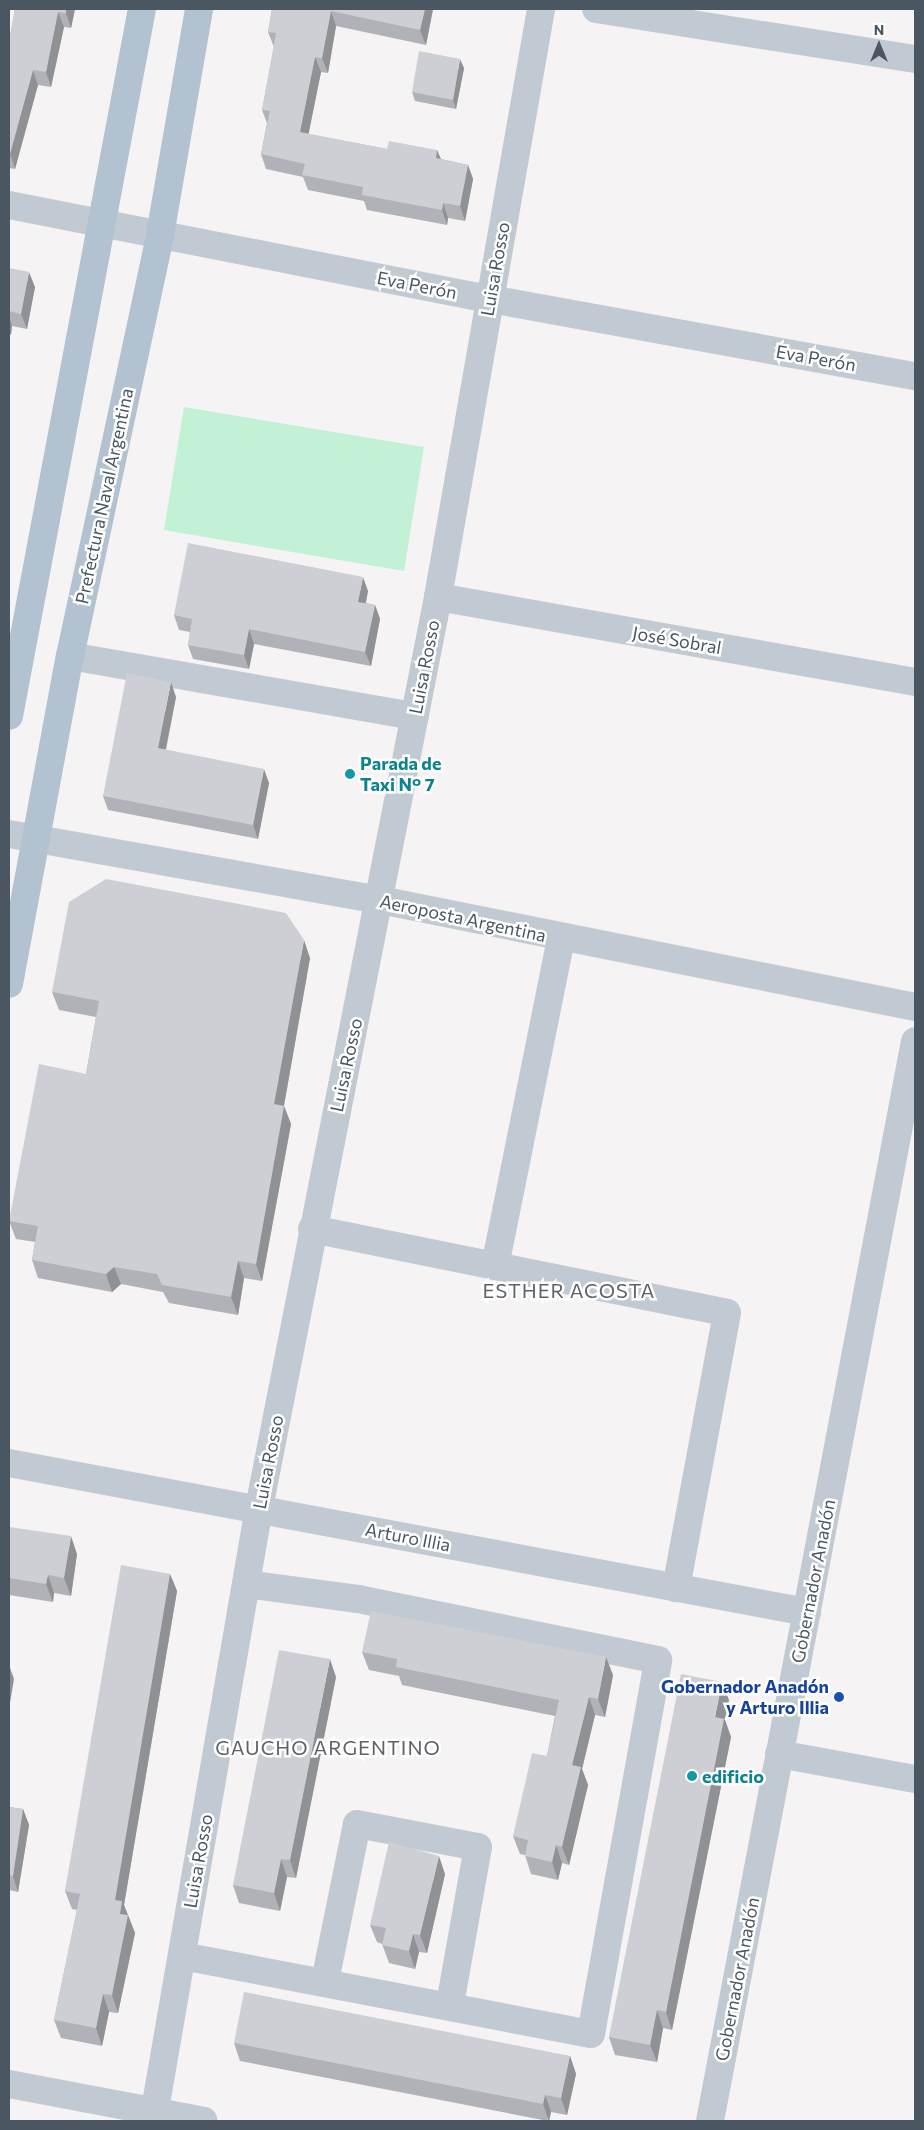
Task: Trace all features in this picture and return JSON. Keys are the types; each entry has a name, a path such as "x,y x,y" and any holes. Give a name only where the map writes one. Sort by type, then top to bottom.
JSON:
{"main road":[{"path":"9,716 142,9"},
{"name":"Prefectura Naval Argentina","path":"9,984 70,656 160,235 199,9"}],"street":[{"name":"Luisa Rosso","path":"154,2116 259,1508 312,1229 380,900 438,597 541,9"},
{"path":"596,9 915,59"},
{"name":"Eva Perón","path":"9,206 490,299 915,376"},
{"name":"José Sobral","path":"438,597 915,682"},
{"path":"70,656 415,716"},
{"name":"Aeroposta Argentina","path":"9,834 380,900 561,938 915,1007"},
{"path":"494,1266 561,938"},
{"name":"Gobernador Anadón","path":"710,2121 915,1041"},
{"path":"312,1229 727,1313 676,1588"},
{"name":"Arturo Illia","path":"9,1463 259,1508 807,1612"},
{"path":"182,1956 450,2004 591,2034 658,1660 358,1599 246,1584"},
{"path":"779,1754 915,1779"},
{"path":"324,1981 357,1824 478,1847 450,2004"},
{"path":"9,2084 154,2116 204,2121"}],"green space":[{"path":"184,407 424,447 404,571 164,530"}],"building":[{"path":"15,9 66,9 66,13 58,12 46,72 33,70 9,154 9,42"},
{"path":"272,9 425,9 420,30 331,11 322,58 315,57 300,132 387,149 389,141 437,150 436,158 468,165 460,206 443,203 442,210 362,195 363,187 302,175 305,164 261,154 270,111 262,110 276,33 268,32"},
{"path":"419,51 460,59 453,100 412,92"},
{"path":"9,268 29,272 21,314 9,311"},
{"path":"188,543 363,577 358,602 375,605 365,652 249,629 244,655 188,645 192,619 174,615"},
{"path":"127,673 171,682 158,748 264,769 253,825 103,796"},
{"path":"106,879 286,913 304,940 274,1104 284,1106 256,1264 238,1261 231,1297 162,1285 157,1274 114,1267 106,1274 32,1260 38,1226 9,1221 39,1064 86,1074 99,1001 52,992 69,902"},
{"path":"9,1527 71,1536 64,1578 48,1575 46,1584 9,1578"},
{"path":"121,1565 170,1574 115,1900 122,1901 120,1914 128,1915 112,1995 103,1994 96,2028 54,2020 80,1894 65,1891"},
{"path":"371,1611 606,1657 598,1699 589,1697 572,1765 581,1767 562,1847 556,1845 552,1862 525,1856 528,1840 513,1836 532,1753 547,1756 559,1700 396,1667 397,1659 362,1652"},
{"path":"279,1650 330,1659 290,1860 281,1859 274,1893 233,1885"},
{"path":"681,1674 722,1682 715,1717 724,1719 666,2012 657,2010 650,2045 609,2037"},
{"path":"9,1807 23,1809 13,1876 9,1875"},
{"path":"389,1842 439,1856 420,1935 413,1934 409,1951 382,1945 386,1928 370,1925"},
{"path":"244,1992 570,2056 561,2098 545,2095 543,2104 234,2043"}],"place":[{"name":"Parada de Taxi N° 7","path":"350,774"},
{"name":"Gobernador Anadón y Arturo Illia","path":"839,1697"},
{"name":"edificio","path":"692,1776"}],"district":[{"name":"ESTHER ACOSTA","path":"569,1290"},
{"name":"GAUCHO ARGENTINO","path":"328,1747"}]}
